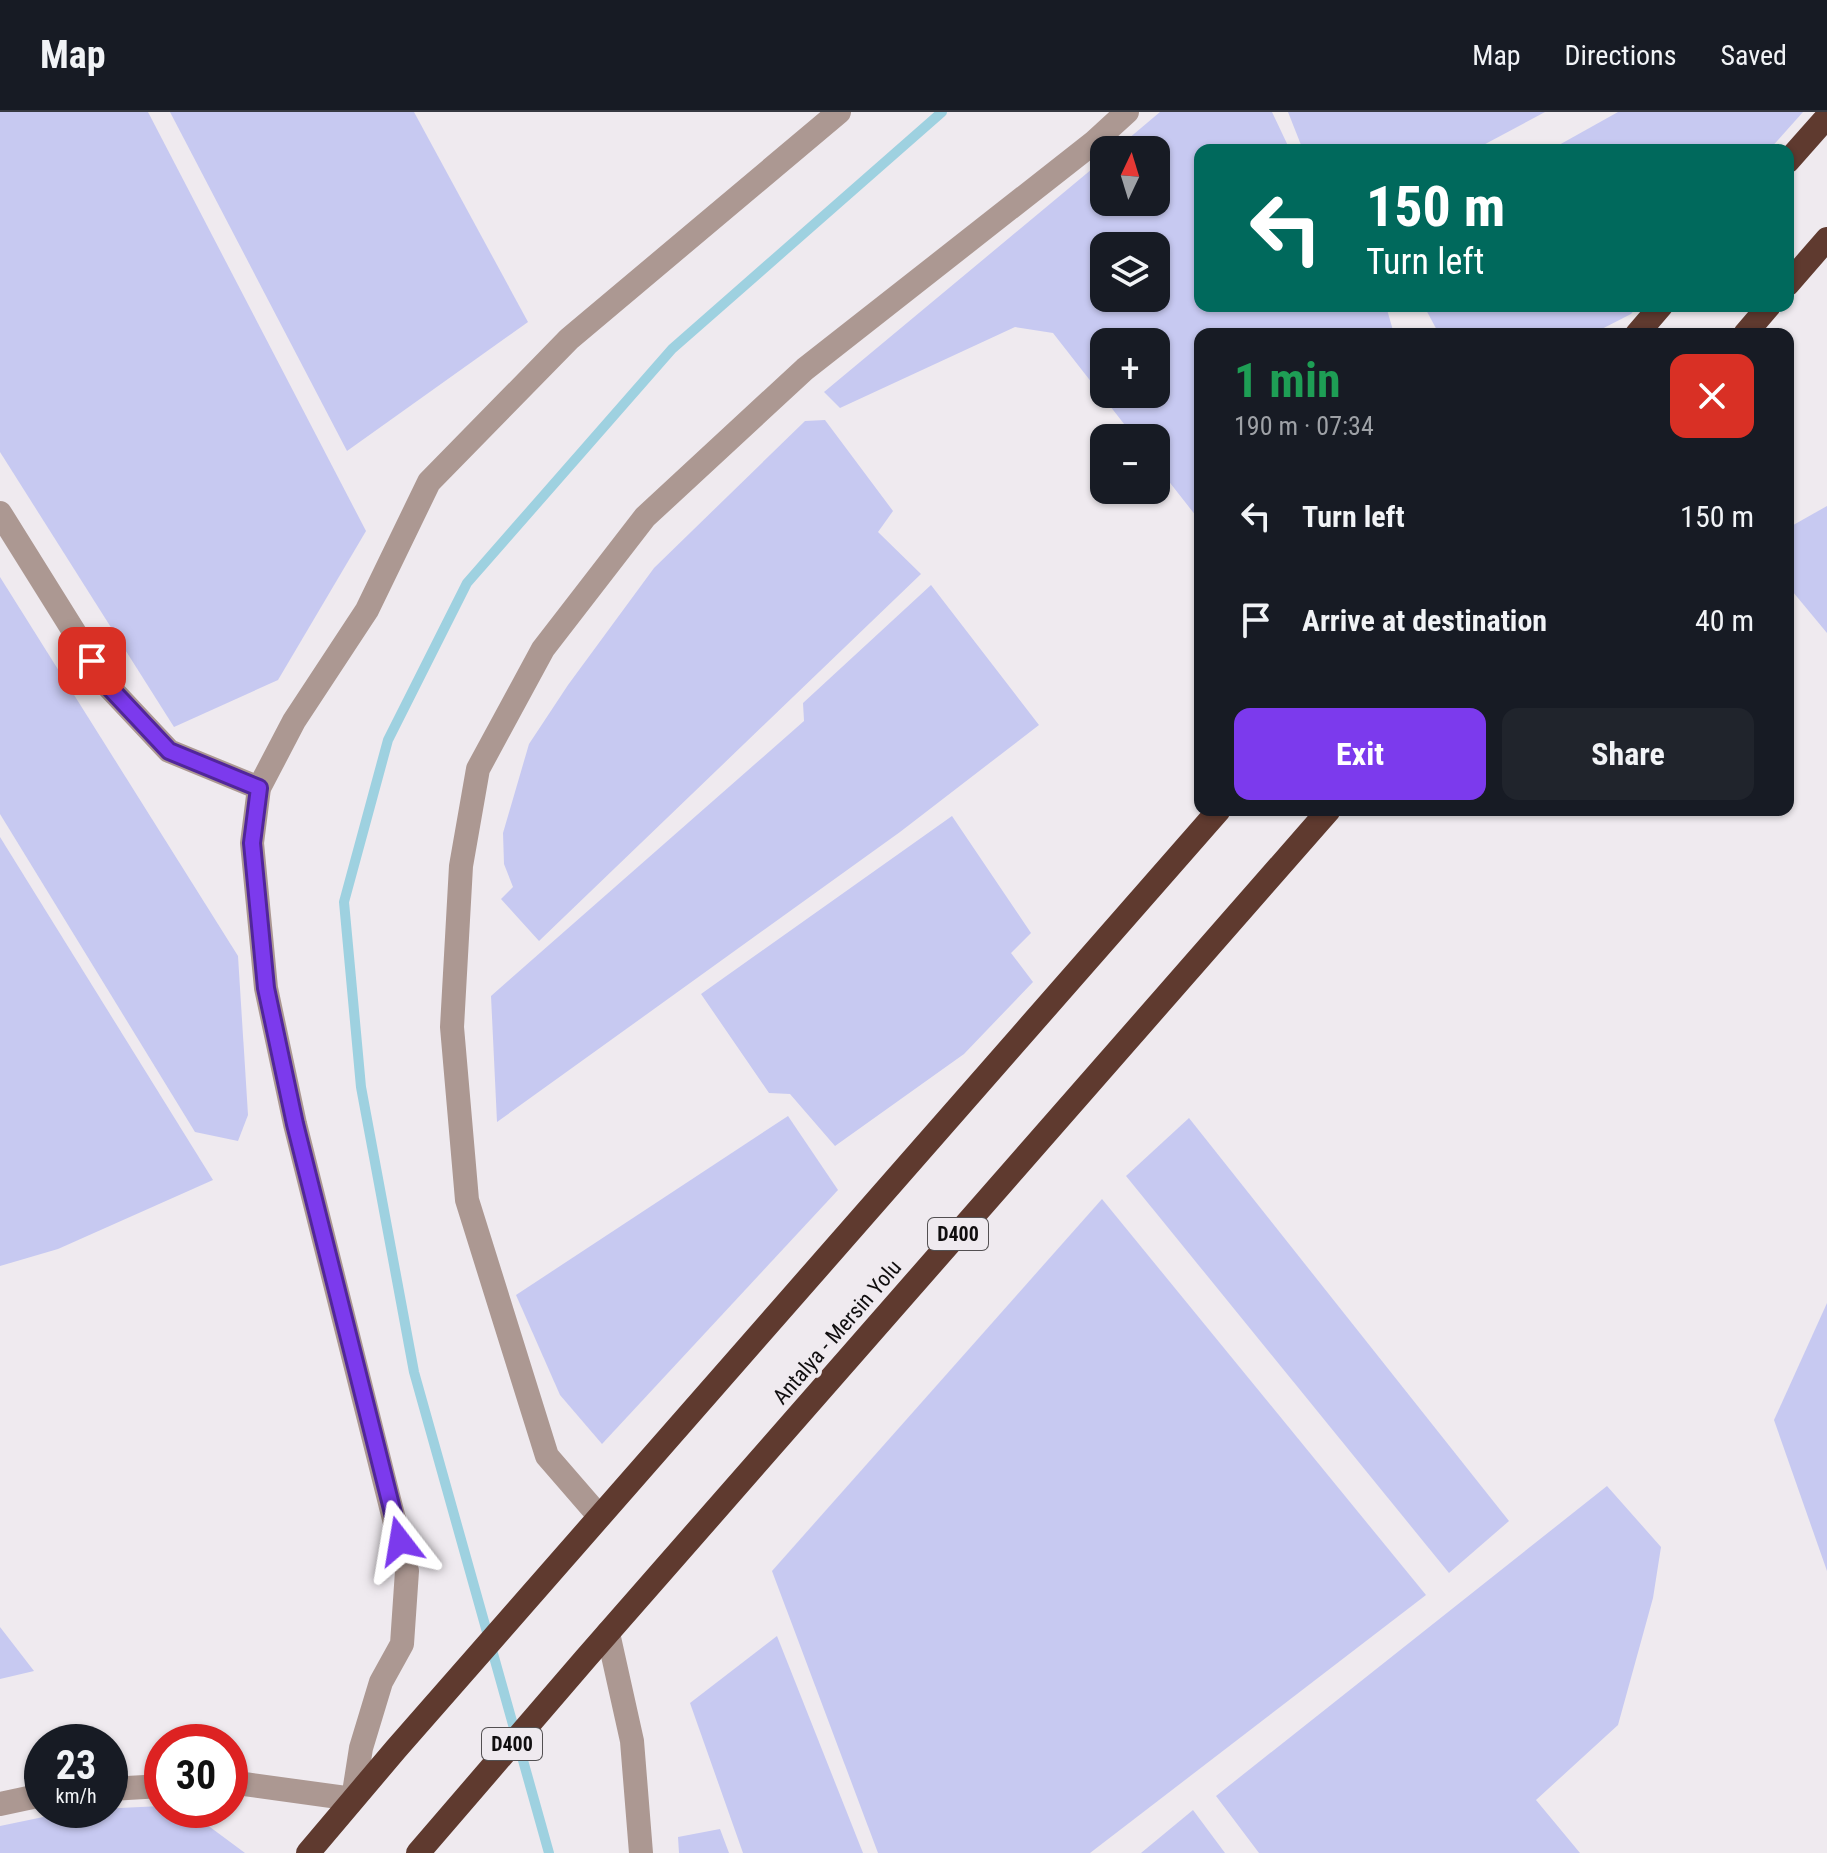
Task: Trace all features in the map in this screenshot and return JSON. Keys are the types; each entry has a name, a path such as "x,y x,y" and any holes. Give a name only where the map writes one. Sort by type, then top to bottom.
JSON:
{"highway":[{"path":"1794,154 1827,117"},
{"path":"1794,277 1827,239"},
{"path":"1642,328 1656,312"},
{"path":"1750,328 1764,312"},
{"path":"308,1853 599,1516 1214,816"},
{"name":"Antalya - Mersin Yolu","path":"418,1853 1324,816"}],"street":[{"path":"248,1784 353,1799 361,1748 381,1682 402,1644 407,1571 295,1124 266,988 252,843 259,788 294,721 367,610 429,482 569,339 839,112"},
{"path":"599,1516 547,1456 467,1200 452,1027 461,866 478,769 543,649 645,517 805,369 1093,143 1127,112"},
{"path":"0,513 108,686 169,751 259,788"},
{"path":"608,1633 632,1741 641,1853"},
{"path":"0,1804 24,1799"}],"building":[{"path":"0,112 148,112 366,531 278,680 174,727 0,452"},
{"path":"170,112 414,112 528,322 347,451"},
{"path":"1160,112 1272,112 1287,144 1194,144 1194,312 1388,312 1392,328 1194,328 1194,513 1170,483 1170,424 1124,424 1112,408 1170,408 1170,328 1090,328 1090,380 1053,333 1015,327 840,408 824,392 1090,171 1090,216 1170,216 1170,136 1132,136"},
{"path":"1288,112 1545,112 1485,144 1301,144"},
{"path":"1618,112 1803,112 1774,144 1561,144"},
{"path":"1427,312 1633,312 1604,328 1436,328"},
{"path":"825,420 893,511 878,532 921,574 539,941 501,899 513,887 504,864 503,833 529,744 654,568 805,421"},
{"path":"1827,506 1827,633 1794,593 1794,525"},
{"path":"0,577 238,956 248,1115 238,1141 195,1132 0,814"},
{"path":"931,585 1039,725 900,832 497,1122 491,996 804,721 803,703"},
{"path":"952,816 1031,933 1011,953 1033,982 964,1054 835,1146 790,1094 769,1093 701,994"},
{"path":"0,837 213,1180 58,1249 0,1266"},
{"path":"788,1116 838,1190 602,1444 560,1395 516,1295"},
{"path":"1189,1118 1509,1521 1449,1573 1126,1176"},
{"path":"1102,1199 1426,1595 1090,1853 878,1853 772,1571"},
{"path":"1827,1303 1827,1571 1774,1420"},
{"path":"1607,1486 1661,1547 1653,1598 1618,1725 1536,1800 1580,1853 1259,1853 1216,1796"},
{"path":"0,1627 34,1671 0,1679"},
{"path":"777,1636 863,1853 743,1853 690,1703"},
{"path":"144,1807 144,1828 211,1828 245,1853 0,1853 0,1826 24,1821 24,1828 128,1828 128,1808"},
{"path":"1193,1810 1225,1853 1141,1853"},
{"path":"720,1829 729,1853 679,1853 678,1837"}],"waterway":[{"path":"549,1853 414,1372 361,1087 344,902 388,740 467,583 672,349 942,112"}],"route":[{"path":"92,661 108,686 169,751 259,788 252,843 266,988 295,1124 400,1541"}]}
